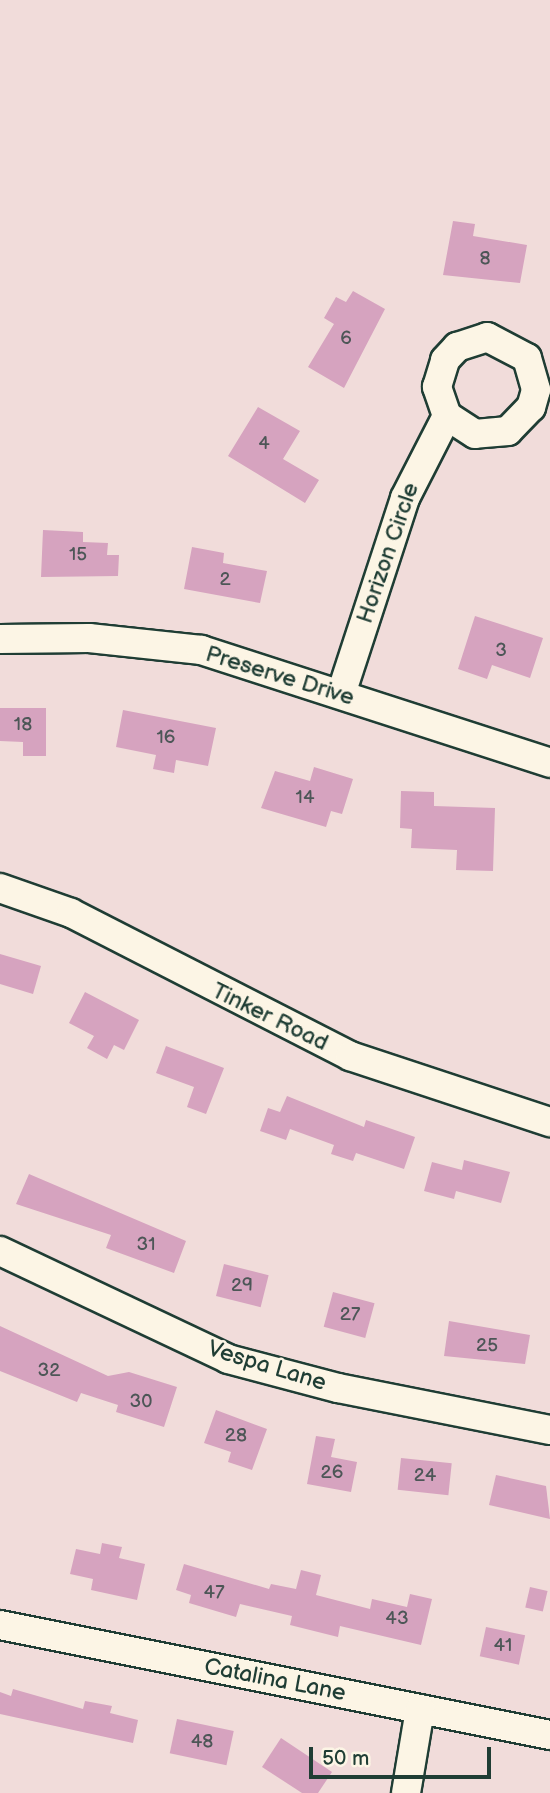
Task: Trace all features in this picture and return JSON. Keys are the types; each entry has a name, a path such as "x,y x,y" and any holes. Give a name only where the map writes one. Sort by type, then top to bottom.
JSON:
{"street":[{"name":"Horizon Circle","path":"341,694 405,498 447,416"},
{"name":"Preserve Drive","path":"0,639 89,638 201,650 550,763"},
{"name":"Tinker Road","path":"0,888 71,913 349,1056 550,1122"},
{"name":"Vespa Lane","path":"0,1251 228,1359 338,1388 550,1430"},
{"name":"Catalina Lane","path":"0,1625 550,1735"},
{"path":"406,1793 420,1709"}],"building":[{"path":"453,221 475,224 473,236 527,245 520,283 443,275"},
{"path":"353,291 385,309 344,388 308,367 334,324 324,318 336,297 346,302"},
{"path":"258,407 300,431 283,459 319,480 305,503 228,456"},
{"path":"43,530 83,532 83,542 108,543 107,555 119,555 118,576 41,577"},
{"path":"192,547 224,553 223,563 267,571 260,603 184,589"},
{"path":"475,616 543,638 530,678 492,665 487,679 458,669"},
{"path":"0,708 46,708 46,756 23,756 23,742 0,741"},
{"path":"123,710 216,728 208,766 176,760 174,773 153,769 156,755 116,747"},
{"path":"314,767 353,779 342,814 331,811 326,827 261,808 275,771 310,781"},
{"path":"401,791 434,792 434,806 495,808 493,871 456,870 457,850 411,848 412,829 400,828"},
{"path":"0,954 41,966 33,994 0,984"},
{"path":"85,992 139,1020 124,1050 114,1045 107,1059 87,1048 94,1036 69,1023"},
{"path":"166,1046 224,1068 206,1114 187,1107 194,1087 156,1073"},
{"path":"287,1096 364,1127 366,1120 415,1137 404,1169 356,1153 353,1161 331,1154 334,1145 290,1129 286,1140 260,1131 268,1108 280,1112"},
{"path":"464,1160 510,1172 501,1203 456,1191 454,1199 424,1191 432,1162 462,1170"},
{"path":"29,1174 186,1241 174,1273 106,1248 111,1235 16,1204"},
{"path":"224,1264 269,1275 261,1307 216,1296"},
{"path":"333,1292 375,1303 365,1338 324,1327"},
{"path":"449,1321 530,1335 525,1364 444,1356"},
{"path":"0,1326 108,1376 129,1372 177,1387 164,1427 116,1412 118,1405 81,1393 77,1402 0,1371"},
{"path":"216,1410 267,1429 252,1470 228,1462 231,1452 204,1443"},
{"path":"316,1436 335,1439 331,1457 357,1462 351,1492 307,1484"},
{"path":"401,1458 452,1463 448,1495 398,1490"},
{"path":"496,1475 546,1486 550,1519 489,1505"},
{"path":"102,1543 122,1547 119,1558 145,1564 137,1600 91,1590 93,1579 70,1574 76,1549 100,1554"},
{"path":"184,1564 269,1589 271,1584 296,1589 301,1570 321,1575 316,1595 370,1609 372,1599 407,1607 410,1594 432,1599 421,1645 340,1626 338,1637 290,1625 292,1616 240,1604 236,1617 189,1603 191,1595 176,1590"},
{"path":"530,1587 548,1591 543,1612 525,1607"},
{"path":"486,1627 525,1635 519,1665 480,1656"},
{"path":"13,1689 83,1709 85,1701 112,1706 110,1713 138,1720 133,1743 0,1714 0,1692 11,1696"},
{"path":"177,1719 234,1731 226,1765 170,1753"},
{"path":"281,1738 332,1772 318,1793 302,1793 262,1767"}]}
